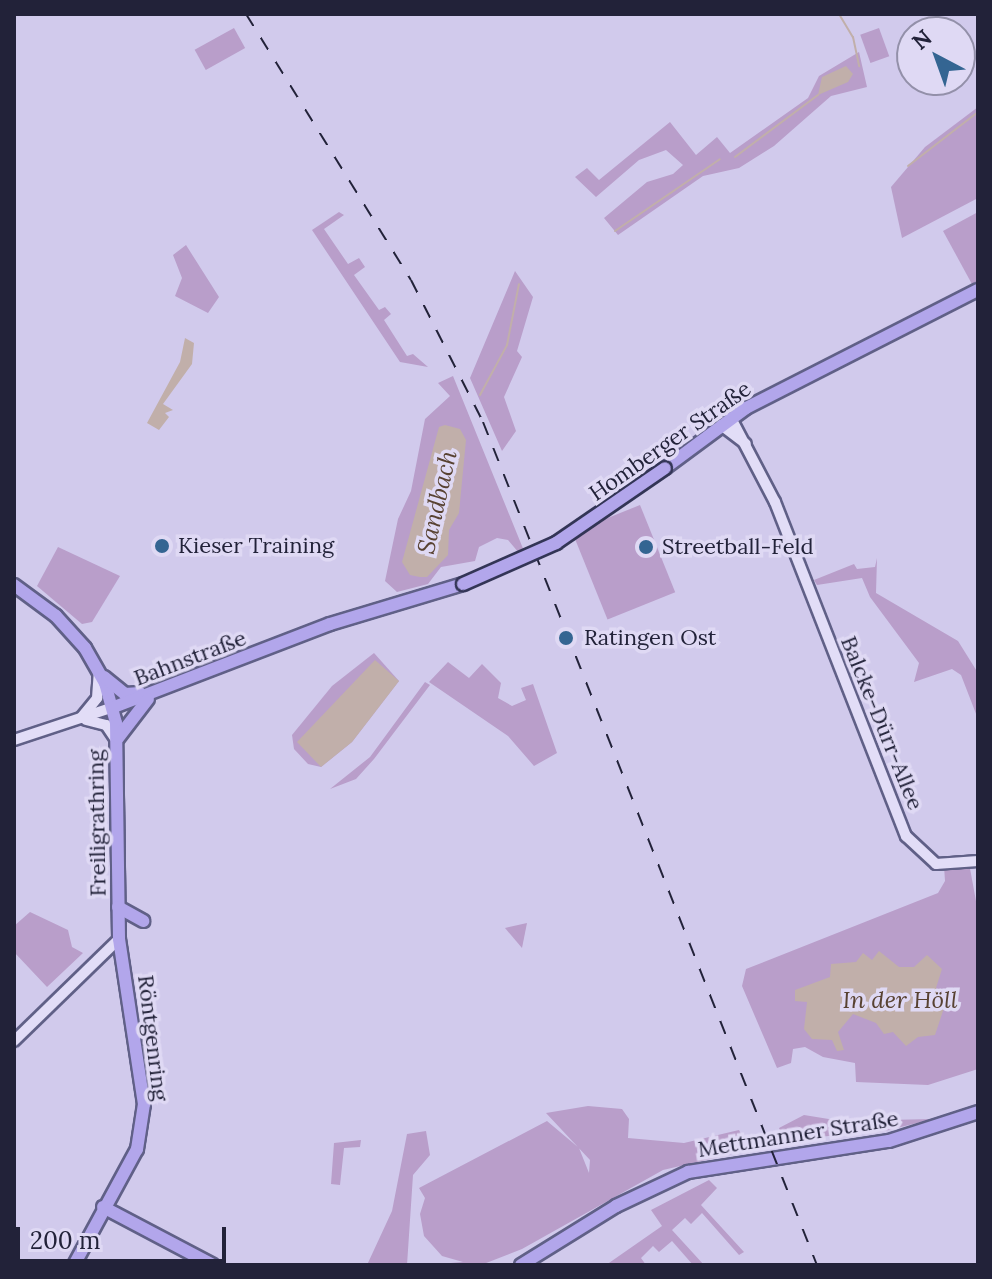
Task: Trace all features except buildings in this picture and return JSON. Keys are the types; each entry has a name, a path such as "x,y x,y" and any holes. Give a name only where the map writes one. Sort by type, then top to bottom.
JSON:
{"main road":[{"name":"Homberger Straße","path":"378,608 463,584 556,543 726,422 978,290"},
{"path":"14,585 56,616 99,672 125,694 160,690"},
{"name":"Bahnstraße","path":"114,707 378,608"},
{"name":"Freiligrathring","path":"99,672 114,707 119,939"},
{"path":"116,740 135,711 160,690"},
{"path":"118,907 143,921"},
{"name":"Röntgenring","path":"74,1265 138,1142 144,1104 119,939"},
{"name":"Mettmanner Straße","path":"521,1265 616,1206 688,1172 889,1141 978,1110"},
{"path":"116,1185 125,1219"},
{"path":"103,1207 213,1265"}],"street":[{"name":"Balcke-Dürr-Allee","path":"726,422 746,444 769,496 911,846 944,866 978,861"},
{"path":"80,719 97,698 99,672"},
{"name":"Bahnstraße","path":"14,740 114,707"},
{"path":"80,719 100,722 116,740"},
{"path":"14,1041 119,939"}],"shaded area":[{"path":"234,28 245,48 206,70 195,50"},
{"path":"879,28 889,56 870,63 860,35"},
{"path":"859,52 867,87 831,96 774,146 739,168 703,176 618,235 604,218 647,182 673,174 683,165 666,150 639,160 596,197 575,177 587,168 599,180 670,122 696,155 717,137 730,153 808,98 819,76"},
{"path":"978,107 978,198 902,238 891,187 925,147"},
{"path":"339,212 344,215 324,229 348,264 359,258 365,267 354,275 379,310 385,307 391,314 384,320 407,356 413,354 428,367 400,362 312,230"},
{"path":"978,212 978,283 973,286 943,231"},
{"path":"186,245 219,297 208,313 175,296 182,278 173,255"},
{"path":"515,271 533,297 517,351 522,357 504,397 516,431 502,451 470,378"},
{"path":"453,376 524,551 519,553 508,540 497,538 479,547 475,561 441,567 428,584 397,592 385,581 398,519 411,491 425,419 450,396 438,383"},
{"path":"640,505 675,592 608,620 572,532"},
{"path":"58,547 120,576 92,622 82,624 37,586"},
{"path":"877,558 876,593 958,641 978,673 978,719 961,675 952,669 914,682 919,663 870,597 862,578 817,585 814,580 854,564 857,569 875,567"},
{"path":"374,653 399,681 352,742 321,767 308,764 294,749 292,735 332,686"},
{"path":"448,662 469,678 482,664 501,683 498,698 512,706 526,700 521,688 533,684 557,753 534,766 508,736 429,682"},
{"path":"425,682 430,685 374,759 356,779 330,789 370,757"},
{"path":"969,863 978,912 978,1069 928,1085 856,1082 855,1063 823,1057 805,1047 793,1049 791,1063 777,1068 742,986 746,969 938,893 945,881 944,866"},
{"path":"30,912 68,930 72,947 83,953 47,987 14,952 14,926"},
{"path":"527,923 522,948 505,928"},
{"path":"588,1106 622,1109 629,1119 628,1138 684,1143 739,1130 749,1150 663,1170 522,1249 481,1265 426,1265 463,1262 442,1256 424,1236 420,1214 425,1198 419,1188 547,1121 578,1147 546,1113","holes":["579,1148 590,1160 589,1173"]},
{"path":"804,1115 841,1121 933,1119 885,1131 784,1140 779,1128"},
{"path":"426,1131 430,1155 413,1175 407,1265 367,1265 392,1211 407,1134"},
{"path":"361,1140 360,1147 344,1148 340,1185 331,1184 334,1143"},
{"path":"709,1180 717,1188 701,1205 744,1252 739,1255 702,1213 691,1224 685,1218 672,1230 704,1265 693,1265 672,1241 659,1252 653,1246 641,1258 646,1265 606,1265 662,1226 651,1210"}],"water":[{"path":"846,66 853,74 848,82 818,95 822,77"},
{"path":"185,338 194,343 192,364 163,404 173,410 165,413 169,417 159,430 147,423 180,362"},
{"path":"445,425 460,429 466,440 459,513 449,530 448,555 427,577 420,577 410,575 402,562 439,427"},
{"path":"375,660 399,681 352,742 321,767 297,742"},
{"name":"In der Höll","path":"879,951 899,967 914,967 927,955 942,969 936,988 947,999 935,1035 918,1037 906,1046 893,1032 884,1034 876,1023 853,1014 838,1032 844,1050 837,1051 832,1040 812,1039 804,1029 807,1002 795,1001 795,990 830,977 831,964 856,962 863,953 872,960"}],"waterway":[{"path":"839,14 853,37 859,66"},
{"name":"Sandbach","path":"735,157 818,95"},
{"path":"908,166 978,112"},
{"name":"Sandbach","path":"615,231 720,159"},
{"name":"Sandbach","path":"480,395 507,345 519,284"}],"railway":[{"path":"246,14 411,280 483,422 817,1265"}],"place":[{"name":"Kieser Training","path":"162,546"},
{"name":"Streetball-Feld","path":"646,547"},
{"name":"Ratingen Ost","path":"566,638"}]}
